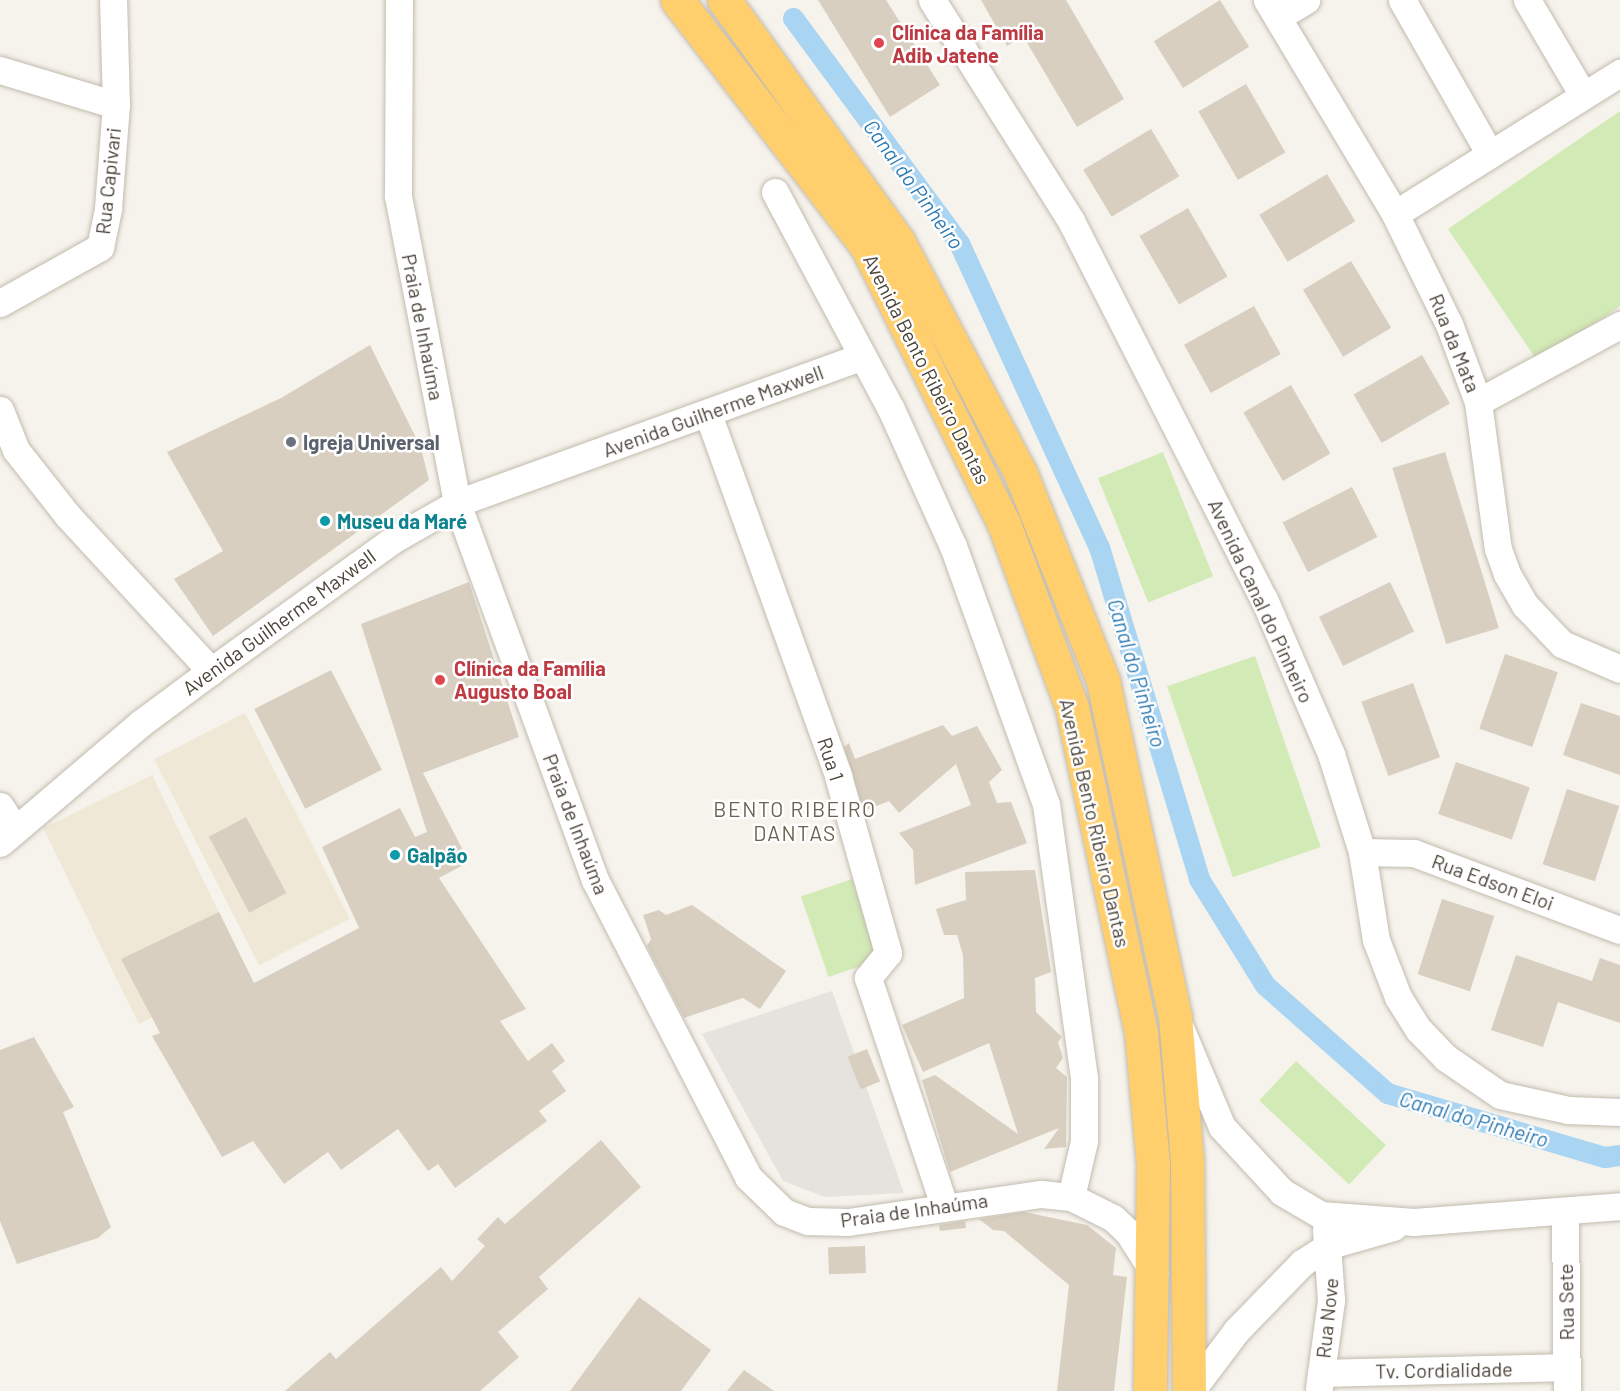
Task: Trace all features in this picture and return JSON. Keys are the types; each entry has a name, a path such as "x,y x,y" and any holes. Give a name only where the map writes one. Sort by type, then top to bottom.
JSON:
{"highway":[{"name":"Avenida Bento Ribeiro Dantas","path":"676,0 867,247 1004,524 1072,708 1141,1032 1153,1165 1155,1274 1150,1391"},
{"name":"Avenida Bento Ribeiro Dantas","path":"724,0 887,224 1034,504 1103,681 1175,1016 1187,1163 1190,1391"}],"street":[{"name":"Rua Capivari","path":"0,303 100,247 116,105 113,0"},
{"name":"Praia de Inhaúma","path":"399,0 398,196 457,503 595,880 748,1177 784,1212 808,1221 848,1222 944,1205 1041,1194 1071,1197 1128,1232 1155,1274"},
{"name":"Avenida Canal do Pinheiro","path":"932,0 1071,221 1264,599 1331,754 1362,852 1386,971 1414,1022 1432,1044 1500,1095 1568,1110 1620,1112"},
{"path":"1273,9 1306,0"},
{"path":"1402,0 1490,154"},
{"path":"1527,0 1583,95"},
{"name":"Rua da Mata","path":"1273,9 1395,214 1449,324 1478,402 1498,549 1507,574 1524,605 1562,644 1620,669"},
{"path":"0,70 116,105"},
{"path":"1395,214 1620,73"},
{"path":"775,192 861,357 891,409 952,546 1046,804 1084,1078 1084,1141 1071,1197"},
{"path":"1478,402 1620,325"},
{"name":"Avenida Guilherme Maxwell","path":"7,836 211,671 394,539 457,503 861,357"},
{"path":"0,410 8,455 68,516 211,671"},
{"name":"Rua 1","path":"708,414 838,776 888,953 868,978 944,1205"},
{"path":"0,806 7,836"},
{"name":"Rua Edson Eloi","path":"1362,852 1414,853 1620,930"},
{"path":"1175,1016 1222,1127 1282,1192 1321,1215 1412,1221 1565,1213 1620,1206"},
{"name":"Rua Sete","path":"1565,1213 1567,1379"},
{"name":"Rua Nove","path":"1320,1382 1331,1300 1330,1245 1321,1215"},
{"path":"1190,1391 1278,1284 1330,1245 1412,1221"},
{"name":"Tv. Cordialidade","path":"1320,1382 1567,1379"}],"shaded area":[{"path":"245,713 350,919 259,965 154,759"},
{"path":"152,775 248,971 139,1024 43,828"},
{"path":"832,991 904,1193 825,1197 783,1181 702,1034"}],"green space":[{"path":"1620,111 1620,306 1538,362 1448,229"},
{"path":"1163,452 1213,576 1148,602 1098,478"},
{"path":"1255,656 1321,847 1233,877 1167,686"},
{"path":"852,879 880,959 829,977 801,897"},
{"path":"1296,1061 1386,1145 1349,1184 1259,1100"}],"building":[{"name":"Clínica da Família Adib Jatene","path":"818,0 886,0 940,85 890,117"},
{"path":"981,0 1066,0 1124,99 1077,127 1023,36 1007,46"},
{"path":"1220,0 1249,47 1183,88 1154,41"},
{"path":"1246,84 1286,152 1238,180 1198,112"},
{"path":"1151,129 1179,176 1112,217 1083,170"},
{"path":"1327,174 1355,221 1288,262 1259,215"},
{"path":"1188,208 1228,276 1179,304 1140,236"},
{"path":"1351,261 1391,328 1343,357 1303,290"},
{"path":"1254,306 1281,354 1211,393 1184,345"},
{"path":"370,345 421,448 429,480 213,636 174,579 223,551 167,452 281,398"},
{"path":"1422,355 1450,403 1382,443 1354,394"},
{"path":"1291,385 1330,453 1283,481 1243,412"},
{"path":"1445,452 1499,628 1446,644 1392,468"},
{"path":"1352,487 1377,537 1308,572 1283,522"},
{"path":"469,582 519,737 423,773 469,862 439,878 526,1009 500,1021 528,1061 552,1043 565,1061 552,1071 566,1091 539,1111 547,1121 455,1188 438,1164 428,1171 398,1129 341,1170 328,1152 284,1184 253,1141 222,1157 152,1036 160,1033 121,959 219,912 254,983 359,928 322,847 400,808 415,837 427,832 361,624"},
{"path":"1390,582 1414,631 1343,666 1319,617"},
{"path":"1505,654 1558,672 1532,747 1479,729"},
{"path":"331,670 382,770 305,809 254,709"},
{"path":"1413,683 1440,757 1388,776 1361,702"},
{"path":"1581,703 1620,716 1620,775 1563,755"},
{"path":"943,725 952,736 977,726 1002,770 989,782 997,803 1011,802 1027,843 915,885 913,850 899,833 971,805 956,764 899,813 889,801 864,811 844,747 849,743 855,759"},
{"path":"1456,762 1530,787 1512,839 1438,814"},
{"path":"1567,789 1619,806 1595,881 1543,864"},
{"path":"246,817 286,893 249,913 209,837"},
{"path":"1035,870 1051,972 1035,978 1036,1012 1062,1037 1058,1042 1063,1058 1056,1068 1067,1077 1066,1147 1044,1149 1059,1128 950,1172 922,1080 935,1075 1018,1134 989,1043 923,1072 902,1025 964,998 963,955 957,935 944,935 936,909 966,900 965,872"},
{"path":"1442,899 1494,916 1470,991 1418,974"},
{"path":"692,905 786,971 760,1009 743,998 684,1018 647,946 651,939 643,915 659,910 666,915"},
{"path":"1516,955 1592,981 1600,958 1620,965 1620,1023 1558,1002 1543,1047 1491,1030"},
{"path":"34,1037 74,1107 63,1112 111,1227 98,1238 17,1264 0,1221 0,1050"},
{"path":"867,1049 880,1081 861,1089 848,1057"},
{"path":"601,1140 641,1187 539,1277 548,1289 498,1332 519,1357 480,1391 285,1391 330,1352 336,1359 441,1267 452,1281 485,1246 477,1239 498,1217 505,1224"},
{"path":"1024,1212 1087,1225 1116,1248 1113,1275 1127,1277 1114,1391 1057,1391 1069,1285 1004,1231 993,1230 979,1219"},
{"path":"965,1221 966,1228 940,1231 939,1225"},
{"path":"865,1246 866,1273 829,1274 828,1247"},
{"path":"639,1297 711,1350 681,1391 570,1391"},
{"path":"744,1370 774,1391 727,1391"}],"waterway":[{"name":"Canal do Pinheiro","path":"793,18 959,243 1099,547 1199,879 1265,985 1387,1093 1605,1157 1620,1155"}],"place":[{"name":"Clínica da Família Adib Jatene","path":"879,43"},
{"name":"Igreja Universal","path":"291,442"},
{"name":"Museu da Maré","path":"325,521"},
{"name":"Clínica da Família Augusto Boal","path":"440,680"},
{"name":"Galpão","path":"395,855"}],"district":[{"name":"BENTO RIBEIRO DANTAS","path":"795,821"}]}
